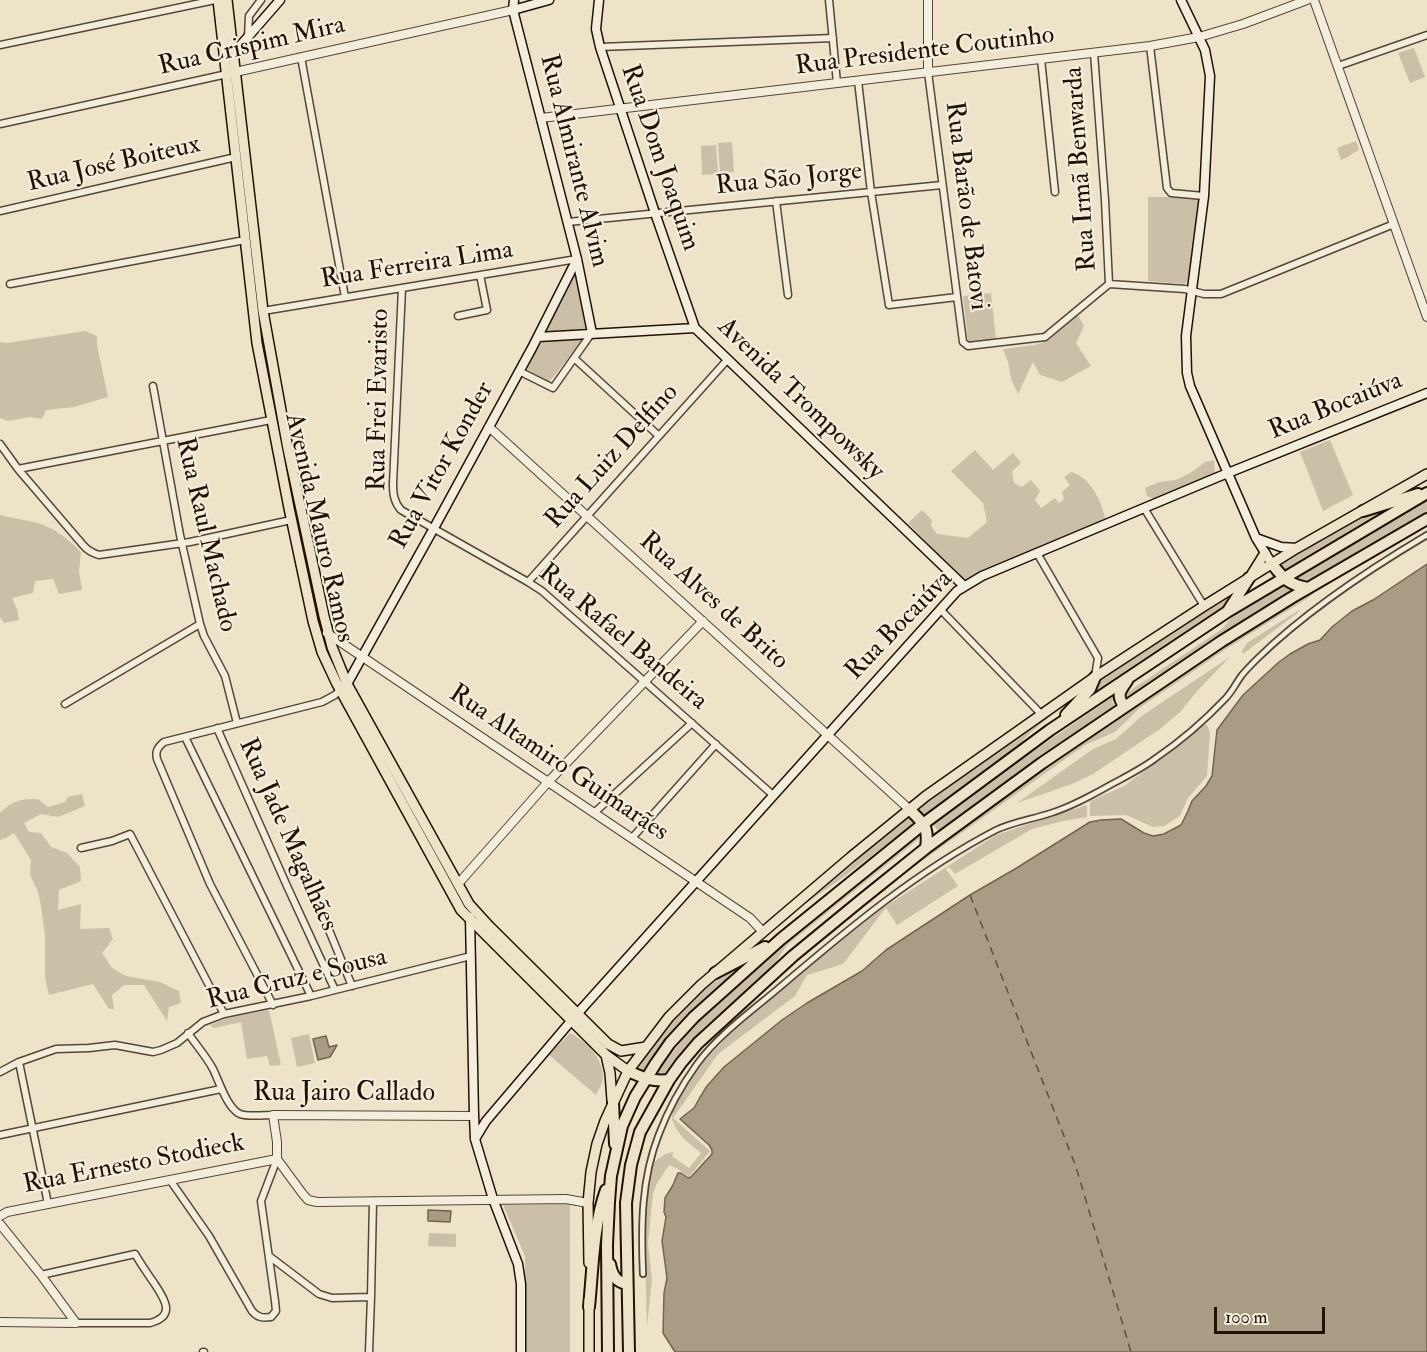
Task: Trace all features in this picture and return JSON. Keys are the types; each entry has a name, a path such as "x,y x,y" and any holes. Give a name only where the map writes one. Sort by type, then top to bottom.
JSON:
{"highway":[{"path":"1363,511 1427,492"},
{"path":"589,1307 597,1224 622,1126 635,1097 670,1042 694,1017 782,939 923,824 1050,730 1227,612 1427,492"},
{"path":"629,1352 626,1203 631,1166 640,1132 669,1080 698,1043 793,956 926,848 1042,762 1222,641 1427,519"},
{"path":"1272,564 1284,578 1298,586 1308,588"},
{"path":"1227,612 1249,578"},
{"path":"1050,730 1081,700 1090,689 1095,677"},
{"path":"1124,706 1119,697 1129,678"},
{"path":"909,809 927,832 926,848"},
{"path":"715,973 782,939"},
{"path":"628,1071 646,1079 669,1080"},
{"path":"613,1102 616,1155"},
{"path":"608,1352 607,1245 611,1176"},
{"path":"607,1245 611,1271 616,1280 627,1284"}],"main road":[{"name":"Avenida Mauro Ramos","path":"217,0 224,50 231,73 263,311 327,633 344,687 458,906 471,922 574,1017 608,1044 621,1051 646,1047"},
{"name":"Avenida Mauro Ramos","path":"227,0 234,54 231,73 236,157 253,312 271,420 317,636 328,665 344,687 469,904 574,1017 606,1055 628,1071"},
{"path":"224,50 229,54 234,54 280,0"},
{"path":"514,5 549,0"},
{"name":"Rua Dom Joaquim","path":"599,0 596,29 600,47 619,109 695,328"},
{"path":"1181,0 1205,50 1210,76 1204,196 1186,336 1187,373 1190,386 1256,538 1272,564"},
{"name":"Rua Almirante Alvim","path":"514,5 577,259 592,333"},
{"name":"Rua Vitor Konder","path":"344,687 538,337 577,259"},
{"path":"253,312 263,311"},
{"path":"544,324 553,336"},
{"name":"Avenida Trompowsky","path":"538,337 695,328 964,586"},
{"name":"Rua Bocaiúva","path":"475,1139 486,1121 574,1017 940,609 964,586 981,576 1228,473 1426,396"},
{"path":"589,1352 588,1203 597,1144 628,1071 669,1017 715,973 909,809 1095,677 1204,606 1427,474"},
{"path":"1256,538 1281,547 1298,549"},
{"path":"1249,578 1265,553"},
{"path":"469,904 475,1139 493,1199 518,1264 521,1284 521,1352"},
{"path":"606,1055 613,1102"}],"street":[{"path":"0,45 217,0"},
{"path":"248,38 249,16 261,0"},
{"path":"830,0 837,83"},
{"path":"928,0 928,72"},
{"name":"Rua Presidente Coutinho","path":"541,118 1150,46 1199,37 1243,24 1307,0"},
{"path":"1314,0 1427,317"},
{"name":"Rua Crispim Mira","path":"0,124 301,57 514,5"},
{"path":"1338,66 1427,35"},
{"path":"600,47 833,38"},
{"path":"1150,46 1167,188 1171,193 1204,196"},
{"name":"Rua Irmã Benwarda","path":"1094,53 1109,284"},
{"path":"301,57 345,297"},
{"path":"1041,59 1055,192"},
{"name":"Rua Barão de Batovi","path":"928,72 965,345 1046,337 1109,284"},
{"path":"858,81 871,192 889,305 957,297"},
{"name":"Rua José Boiteux","path":"0,211 236,157"},
{"name":"Rua São Jorge","path":"568,222 942,185"},
{"path":"776,201 788,296"},
{"path":"1109,284 1221,294 1394,224"},
{"path":"10,284 245,240"},
{"name":"Rua Ferreira Lima","path":"263,311 577,259"},
{"path":"458,316 487,310 480,275"},
{"name":"Rua Frei Evaristo","path":"402,288 393,495 401,510 434,528"},
{"path":"519,371 553,388 592,333"},
{"path":"574,358 659,436"},
{"name":"Rua Luiz Delfino","path":"528,582 728,359"},
{"name":"Rua Raul Machado","path":"153,387 182,543 200,624 225,676 237,723"},
{"path":"18,469 271,420"},
{"name":"Rua Alves de Brito","path":"489,427 909,809"},
{"path":"0,444 82,545 93,554 182,543 291,520"},
{"path":"1143,508 1204,606"},
{"name":"Rua Rafael Bandeira","path":"434,528 542,591 773,795"},
{"path":"643,1274 644,1186 659,1133 676,1098 697,1064 737,1023 865,917 950,856 1000,829 1086,799 1155,759 1219,705 1255,661 1295,625 1368,572 1427,535"},
{"path":"1037,554 1098,658 1095,677"},
{"path":"940,609 1042,715"},
{"path":"458,884 548,783 703,621"},
{"path":"66,704 200,624"},
{"name":"Rua Altamiro Guimarães","path":"327,633 750,918 763,932"},
{"path":"273,1005 210,884 156,752 164,742 322,702 344,687"},
{"path":"594,813 692,723"},
{"name":"Rua Jade Magalhães","path":"218,728 335,990"},
{"path":"185,737 311,996"},
{"path":"632,838 716,744"},
{"path":"81,848 130,834 224,1014"},
{"path":"317,900 352,986"},
{"name":"Rua Cruz e Sousa","path":"0,1072 19,1062 56,1049 115,1045 153,1052 177,1043 203,1022 224,1014 273,1005 471,956"},
{"name":"Rua Jairo Callado","path":"188,1033 212,1068 221,1089 239,1114 474,1116"},
{"path":"19,1062 48,1204"},
{"path":"0,1135 221,1089"},
{"path":"171,1180 209,1236 252,1311 256,1316 271,1317 276,1311 261,1201 277,1159 273,1115"},
{"path":"277,1159 308,1200 317,1202 566,1199 588,1203"},
{"name":"Rua Ernesto Stodieck","path":"0,1216 7,1212 277,1159"},
{"path":"369,1352 373,1201"},
{"name":"Rua Ernesto Stodieck","path":"0,1224 76,1323"},
{"path":"0,1322 145,1324 161,1320 165,1315 166,1301 135,1254 41,1275"},
{"path":"269,1256 319,1294 332,1298 371,1297"}],"shaded area":[{"path":"1414,48 1425,77 1410,83 1398,53"},
{"path":"1356,141 1359,150 1341,160 1337,148"},
{"path":"732,142 734,172 720,173 718,143"},
{"path":"716,145 718,174 702,175 701,146"},
{"path":"1148,197 1196,197 1201,201 1191,278 1188,282 1183,284 1148,281"},
{"path":"575,273 589,333 549,382 527,369"},
{"path":"991,293 996,339 968,342 963,296"},
{"path":"1078,315 1084,326 1076,343 1091,366 1062,382 1040,375 1033,362 1018,394 1011,379 1003,349 1035,345 1049,340"},
{"path":"260,316 319,619 325,646 342,681 340,683 323,646 316,622 275,420 258,317"},
{"path":"85,331 97,336 108,397 74,407 46,410 42,419 30,417 8,421 0,418 0,342 7,343"},
{"path":"1330,440 1353,495 1323,511 1300,452"},
{"path":"975,450 993,470 1013,453 1021,463 1012,471 1014,483 1022,487 1031,480 1040,491 1035,500 1041,508 1055,498 1059,503 1064,499 1062,492 1070,485 1064,477 1071,472 1078,475 1093,489 1106,520 964,581 908,523 922,510 932,520 931,526 937,534 968,538 987,522 983,503 951,471"},
{"path":"1214,460 1215,474 1208,478 1157,500 1147,496 1145,488 1159,482 1176,480 1205,462"},
{"path":"1427,500 1427,511 1316,576 1303,580 1295,578"},
{"path":"1398,505 1284,572 1277,566 1367,513"},
{"path":"0,515 44,525 72,543 81,552 79,571 82,590 59,594 53,579 35,581 33,593 12,598 19,620 4,623 0,617"},
{"path":"1427,564 1427,1352 675,1352 663,1333 664,1293 667,1278 662,1241 666,1217 665,1198 678,1173 688,1178 691,1177 712,1154 709,1145 680,1119 694,1108 707,1086 724,1067 782,1020 862,971 886,950 970,895 1090,822 1121,819 1153,836 1164,834 1181,825 1192,801 1212,776 1217,730 1243,695 1290,654 1320,640 1352,611 1373,600"},
{"path":"1328,580 1308,598 1226,649 1141,707 1115,732 1085,745 908,871 889,881 1022,782 1221,646"},
{"path":"1284,585 1291,591 1126,699 1125,694 1222,629 1231,618"},
{"path":"1237,590 1223,610 1086,701 1099,680"},
{"path":"1299,610 1243,654 1242,651 1247,643"},
{"path":"1230,657 1180,712 1160,729 1093,774 1072,784 1017,803 1093,749 1116,739 1143,715"},
{"path":"1114,696 1112,702 1115,706 1027,766 939,831 932,824 1022,759"},
{"path":"1067,702 1029,734 1012,752 923,817 917,810"},
{"path":"1203,725 1207,725 1210,733 1207,776 1188,798 1180,816 1164,826 1153,827 1126,815 1090,816 1090,801 1124,786 1183,743"},
{"path":"82,794 85,806 58,817 41,814 24,823 29,832 41,833 51,847 67,853 80,867 81,881 59,890 58,910 81,904 80,929 109,928 113,939 102,953 112,968 126,976 160,982 179,991 181,1003 169,1007 167,1021 144,985 124,985 112,995 114,1009 109,1009 93,984 49,995 45,978 45,936 41,906 38,892 30,875 31,860 14,833 0,840 0,813 9,805 22,800 38,799 48,807 65,802 68,797"},
{"path":"1087,805 1087,817 1032,829 955,874 949,867 946,869 958,886 897,925 886,908 843,964 807,975 795,996 718,1054 673,1118 710,1151 689,1177 669,1165 653,1194 648,1243 652,1280 647,1327 645,1237 649,1176 654,1163 664,1155 674,1152 672,1156 689,1168 701,1153 684,1139 672,1120 673,1107 704,1061 740,1024 883,908 996,835"},
{"path":"907,817 914,824 802,906 776,928 770,929 852,859"},
{"path":"919,834 920,838 787,945 771,969 702,1029 666,1075 656,1074 695,1024 786,942"},
{"path":"755,954 687,1015 668,1036 644,1072 636,1069 658,1037 693,998 729,967"},
{"path":"269,1010 281,1065 270,1066 267,1056 247,1059 241,1022 214,1028 210,1025 228,1018"},
{"path":"570,1033 587,1045 600,1063 603,1079 596,1095 549,1055"},
{"path":"309,1034 315,1063 297,1067 291,1038"},
{"path":"326,1036 329,1047 337,1045 330,1057 318,1060 313,1039"},
{"path":"570,1204 570,1352 525,1352 525,1256 503,1205"},
{"path":"428,1210 451,1211 450,1222 428,1221"},
{"path":"429,1233 456,1234 456,1247 428,1246"}],"ferry route":[{"path":"970,895 1076,1167 1131,1352"}]}
